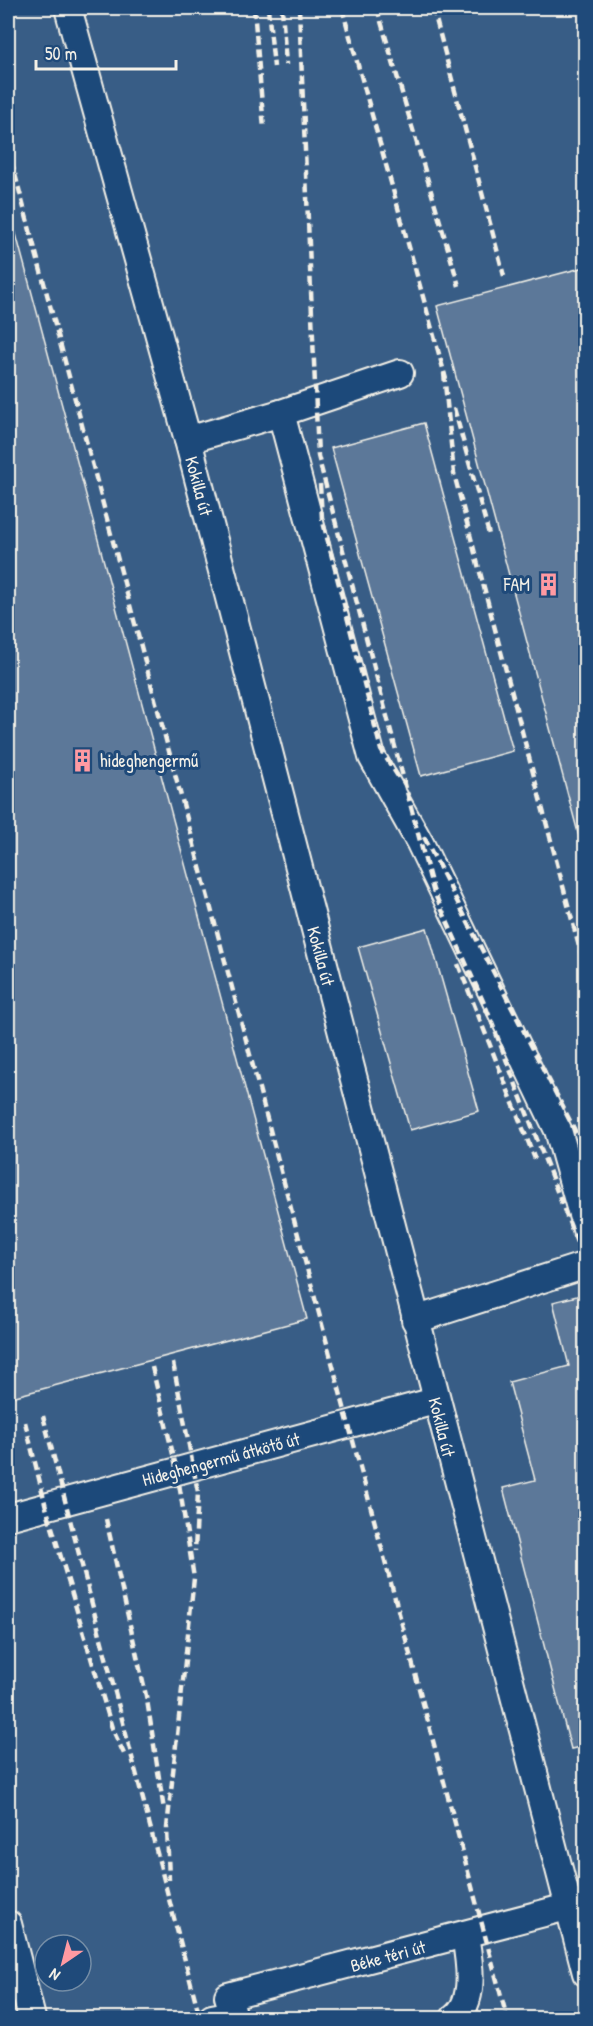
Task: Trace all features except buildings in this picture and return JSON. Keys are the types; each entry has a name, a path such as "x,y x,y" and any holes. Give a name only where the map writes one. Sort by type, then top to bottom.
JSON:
{"lane":[{"name":"Kokilla út","path":"68,8 188,440 435,1401 576,1905 585,1973"},
{"path":"188,440 281,413 400,373"},
{"path":"281,413 372,757 420,843 558,1130 585,1229"},
{"path":"415,1320 585,1265"},
{"name":"Hideghengermű átkötő út","path":"8,1517 435,1401"},
{"name":"Béke téri út","path":"226,2017 228,1996 576,1905"},
{"path":"8,1924 32,2019"},
{"path":"454,2019 461,2013 468,1990 470,1966 465,1935"}],"shaded area":[{"path":"8,8 585,8 585,2018 8,2018"}],"railway":[{"path":"254,8 264,129"},
{"path":"268,8 274,67"},
{"path":"282,8 286,65"},
{"path":"299,8 318,456 433,890 487,1010 586,1266"},
{"path":"342,8 446,379"},
{"path":"377,8 459,286"},
{"path":"433,8 504,276"},
{"path":"447,8 448,12"},
{"path":"8,148 507,2018"},
{"path":"444,373 454,474 586,973"},
{"path":"454,408 490,538"},
{"path":"320,484 322,518 381,750 399,778"},
{"path":"424,837 586,1152"},
{"path":"458,964 535,1159"},
{"path":"173,1363 198,1492 195,1551"},
{"path":"152,1367 177,1471 194,1578 167,1828 169,1880"},
{"path":"43,1416 200,2018"},
{"path":"25,1422 46,1507 112,1728 125,1756"},
{"path":"106,1519 147,1700 164,1810"}],"place":[{"name":"FAM","path":"548,584"},
{"name":"hideghengermű","path":"82,760"}]}
